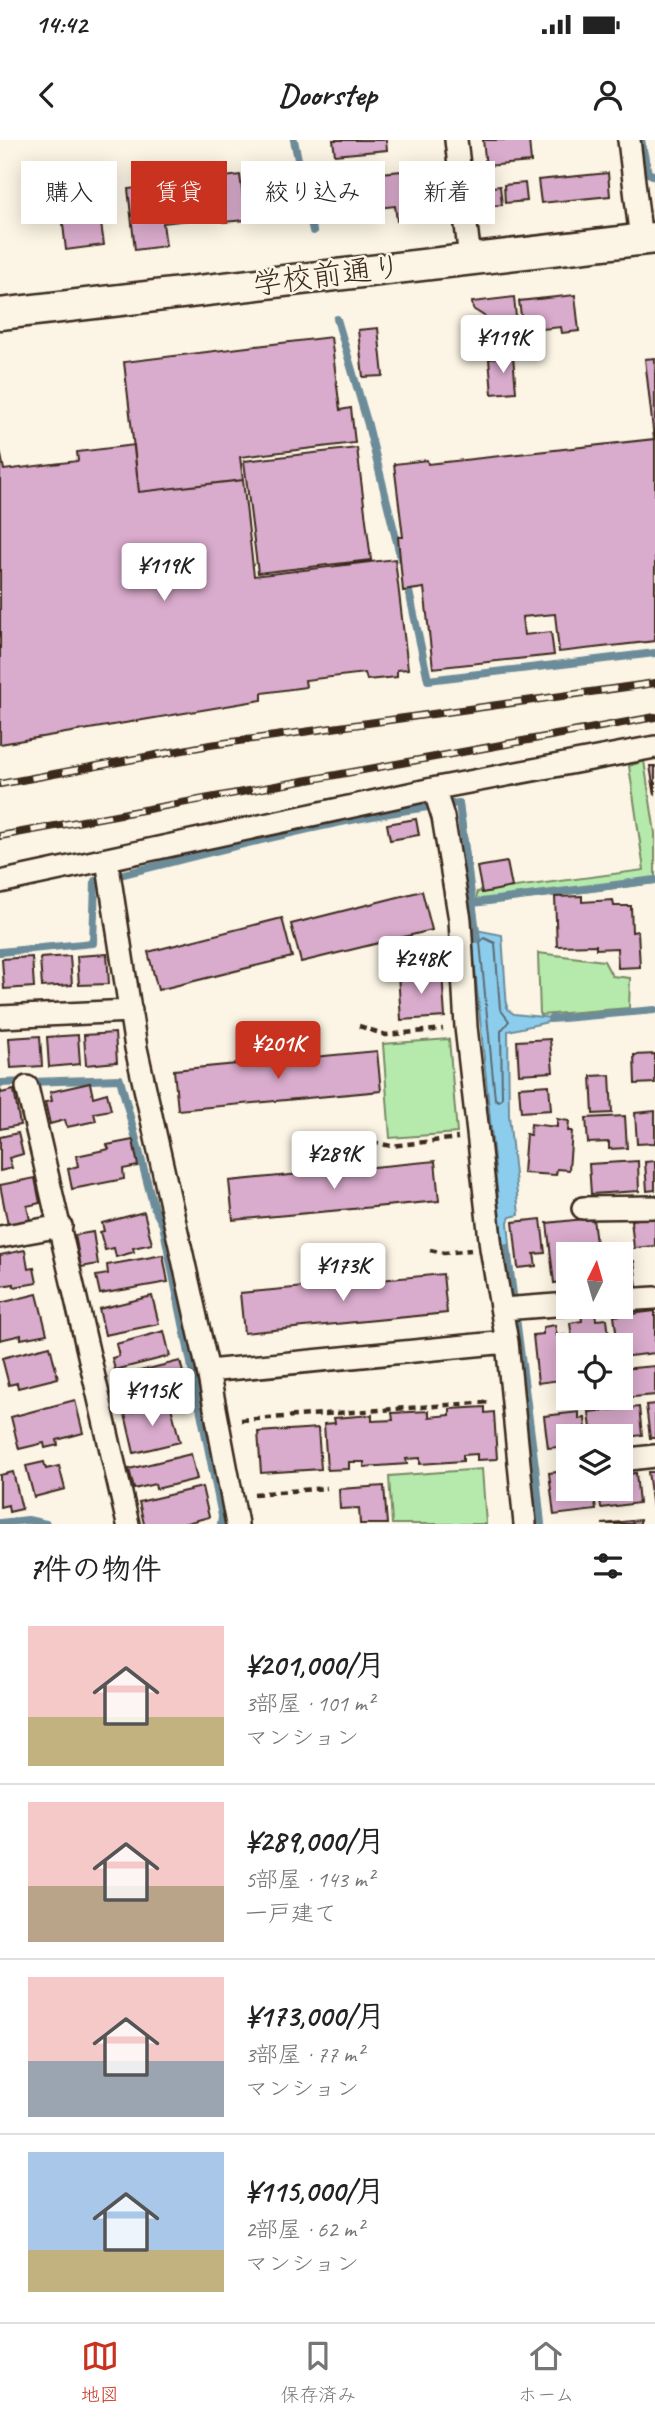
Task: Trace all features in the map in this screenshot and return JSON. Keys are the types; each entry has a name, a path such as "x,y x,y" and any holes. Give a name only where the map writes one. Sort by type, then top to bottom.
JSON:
{"main road":[{"name":"学校前通り","path":"0,314 648,239"}],"street":[{"path":"456,140 470,259"},
{"path":"629,140 648,239"},
{"path":"0,882 109,872 439,801 655,747"},
{"path":"439,801 460,920 466,1027 491,1248 507,1342 525,1524"},
{"path":"109,872 150,1112 208,1371 237,1524"},
{"path":"0,1017 131,1011"},
{"path":"27,1087 128,1524"},
{"path":"583,1208 655,1207"},
{"path":"0,1237 61,1226"},
{"path":"634,1299 655,1298"},
{"path":"503,1310 556,1305"},
{"path":"208,1371 507,1342"},
{"path":"633,1459 655,1456"}],"path":[{"path":"359,1026 386,1035 466,1027"},
{"path":"372,1142 391,1146 478,1136"},
{"path":"430,1250 444,1253 491,1248"},
{"path":"218,1422 512,1400"},
{"path":"233,1495 327,1488"}],"green space":[{"path":"644,761 655,833 655,883 476,905 477,892 644,870 629,766"},
{"path":"538,953 604,961 612,976 630,978 629,1008 540,1015"},
{"path":"449,1039 457,1133 390,1138 383,1044"},
{"path":"482,1469 486,1524 392,1524 389,1476"}],"water":[{"path":"471,929 502,935 507,1009 514,1014 561,1019 508,1031 509,1115 519,1215 510,1217 508,1222 511,1256 508,1259 504,1258"}],"building":[{"path":"333,140 386,140 387,150 335,155"},
{"path":"483,140 529,140 531,162 495,165 495,161 485,161"},
{"path":"399,171 399,221 395,206 385,207 385,173"},
{"path":"608,173 610,196 541,203 538,180"},
{"path":"240,175 241,220 227,222 227,177"},
{"path":"525,183 527,201 505,203 504,185"},
{"path":"500,186 502,205 495,206 495,187"},
{"path":"128,189 131,189 131,215"},
{"path":"63,224 101,224 104,245 66,250"},
{"path":"132,224 163,224 166,246 135,250"},
{"path":"575,295 579,331 562,333 561,327 523,331 519,301"},
{"path":"514,297 517,327 506,328 505,320 492,321 473,309 472,302"},
{"path":"378,328 383,376 363,377 358,330"},
{"path":"331,337 340,410 351,408 355,443 240,457 243,480 139,492 124,362"},
{"path":"513,356 516,392 492,394 489,359"},
{"path":"655,358 655,641 559,652 555,614 522,617 524,635 551,632 554,655 433,668 424,588 403,591 398,537 403,537 394,464 427,460 428,464 654,439 645,359"},
{"path":"134,445 139,492 243,480 254,576 395,559 408,669 397,670 397,677 367,680 365,673 305,680 306,687 262,693 262,700 0,744 0,450 4,470 78,461 77,452"},
{"path":"357,448 371,560 258,573 244,461"},
{"path":"650,766 655,766 655,796"},
{"path":"416,819 419,835 390,840 387,824"},
{"path":"507,862 512,887 482,893 477,867"},
{"path":"422,891 432,930 301,962 291,924"},
{"path":"582,896 582,902 613,900 614,906 631,906 632,932 638,931 640,967 618,968 617,948 596,949 596,945 557,946 555,897"},
{"path":"282,918 292,957 158,990 148,952"},
{"path":"107,954 109,984 79,985 77,956"},
{"path":"70,956 72,985 42,987 40,958"},
{"path":"32,957 34,987 4,989 2,959"},
{"path":"442,972 445,1017 401,1020 398,974"},
{"path":"115,1033 117,1062 86,1065 84,1035"},
{"path":"78,1035 80,1064 49,1067 47,1037"},
{"path":"40,1036 42,1066 11,1068 9,1038"},
{"path":"550,1039 553,1072 519,1074 517,1041"},
{"path":"377,1051 381,1091 178,1110 174,1070"},
{"path":"655,1054 655,1083 635,1084 634,1055"},
{"path":"610,1075 612,1113 593,1114 591,1076"},
{"path":"90,1083 93,1097 107,1093 111,1110 94,1113 96,1121 67,1127 65,1120 50,1124 45,1102 52,1101 50,1092"},
{"path":"549,1085 551,1110 521,1112 519,1087"},
{"path":"0,1088 1,1093 14,1090 20,1125 0,1129"},
{"path":"655,1111 655,1143 637,1144 635,1113"},
{"path":"625,1116 627,1148 609,1149 609,1142 588,1143 586,1118"},
{"path":"557,1119 569,1121 568,1131 572,1131 569,1170 557,1169 556,1175 523,1173 526,1134 530,1135 531,1124 557,1127"},
{"path":"18,1133 23,1154 9,1158 12,1168 0,1171 0,1137"},
{"path":"133,1140 138,1166 123,1169 124,1179 72,1189 68,1169 78,1166 76,1156 109,1149 107,1145"},
{"path":"435,1161 439,1201 233,1220 229,1181"},
{"path":"638,1161 639,1191 591,1194 589,1164"},
{"path":"655,1161 655,1190 647,1191 645,1162"},
{"path":"35,1178 40,1203 27,1206 30,1220 8,1225 0,1185"},
{"path":"144,1212 152,1244 133,1248 134,1252 116,1257 114,1248 105,1250 100,1232 104,1231 102,1223"},
{"path":"655,1217 655,1246 634,1248 631,1220"},
{"path":"593,1218 596,1242 556,1242 556,1283 554,1283 547,1223"},
{"path":"541,1219 545,1253 534,1254 536,1266 518,1268 513,1222"},
{"path":"93,1232 98,1264 81,1267 75,1235"},
{"path":"25,1250 28,1269 34,1268 37,1283 14,1287 14,1284 0,1286 0,1255"},
{"path":"163,1255 168,1282 100,1294 96,1276 108,1274 107,1265"},
{"path":"634,1261 637,1287 634,1287"},
{"path":"443,1274 447,1313 244,1333 240,1293"},
{"path":"37,1294 47,1334 21,1339 21,1335 0,1340 0,1303"},
{"path":"152,1296 159,1324 105,1335 99,1309"},
{"path":"655,1311 655,1353 633,1356 633,1333 616,1333 615,1320 634,1320 634,1314"},
{"path":"607,1320 609,1333 571,1333 570,1323"},
{"path":"555,1325 556,1381 538,1383 533,1335 543,1334 543,1327"},
{"path":"164,1331 170,1356 115,1370 112,1358 119,1356 116,1344"},
{"path":"50,1346 58,1378 18,1388 17,1383 9,1385 2,1358"},
{"path":"180,1361 188,1392 132,1406 124,1375"},
{"path":"655,1366 655,1395 633,1397 633,1368"},
{"path":"75,1400 83,1433 57,1440 58,1445 45,1448 44,1443 19,1449 11,1417"},
{"path":"170,1403 180,1442 134,1453 125,1414"},
{"path":"655,1404 655,1438 650,1438 646,1405"},
{"path":"485,1407 485,1413 494,1412 497,1459 477,1460 477,1454 463,1455 463,1461 420,1464 420,1458 406,1459 407,1464 364,1467 364,1462 349,1462 349,1469 327,1470 324,1424 335,1423 334,1418 372,1415 372,1421 393,1420 392,1413 429,1411 429,1417 450,1415 450,1409"},
{"path":"639,1407 642,1435 633,1436 633,1424 590,1424 589,1412 633,1410 633,1408"},
{"path":"579,1412 579,1419 585,1418 586,1424 556,1424 556,1447 548,1448 544,1416"},
{"path":"318,1428 321,1469 261,1473 258,1432"},
{"path":"191,1454 197,1479 156,1489 155,1484 134,1489 129,1469"},
{"path":"44,1462 46,1469 59,1466 65,1489 34,1497 26,1466"},
{"path":"13,1472 22,1509 9,1512 8,1505 0,1507 0,1475"},
{"path":"556,1472 556,1501 595,1501 596,1510 554,1515 549,1473"},
{"path":"648,1472 655,1472 653,1508"},
{"path":"633,1473 636,1473 639,1503 601,1508 600,1501 633,1501"},
{"path":"384,1486 387,1524 360,1524 359,1508 340,1509 339,1489"},
{"path":"202,1487 209,1517 183,1524 144,1524 139,1502"},
{"path":"640,1520 640,1524 602,1524"}],"waterway":[{"path":"294,140 313,231"},
{"path":"641,140 648,173 655,176"},
{"path":"337,319 368,425 401,559"},
{"path":"407,582 428,680 655,653"},
{"path":"0,952 93,943 95,881 321,826 459,803 477,939"},
{"path":"473,903 655,880"},
{"path":"551,1019 655,1010"},
{"path":"0,1083 120,1079 154,1208 163,1225 222,1516 221,1524"},
{"path":"507,1248 541,1524"},
{"path":"0,1523 28,1520 46,1524"}],"railway":[{"path":"0,784 210,745 655,683"},
{"path":"0,836 655,717"}]}
